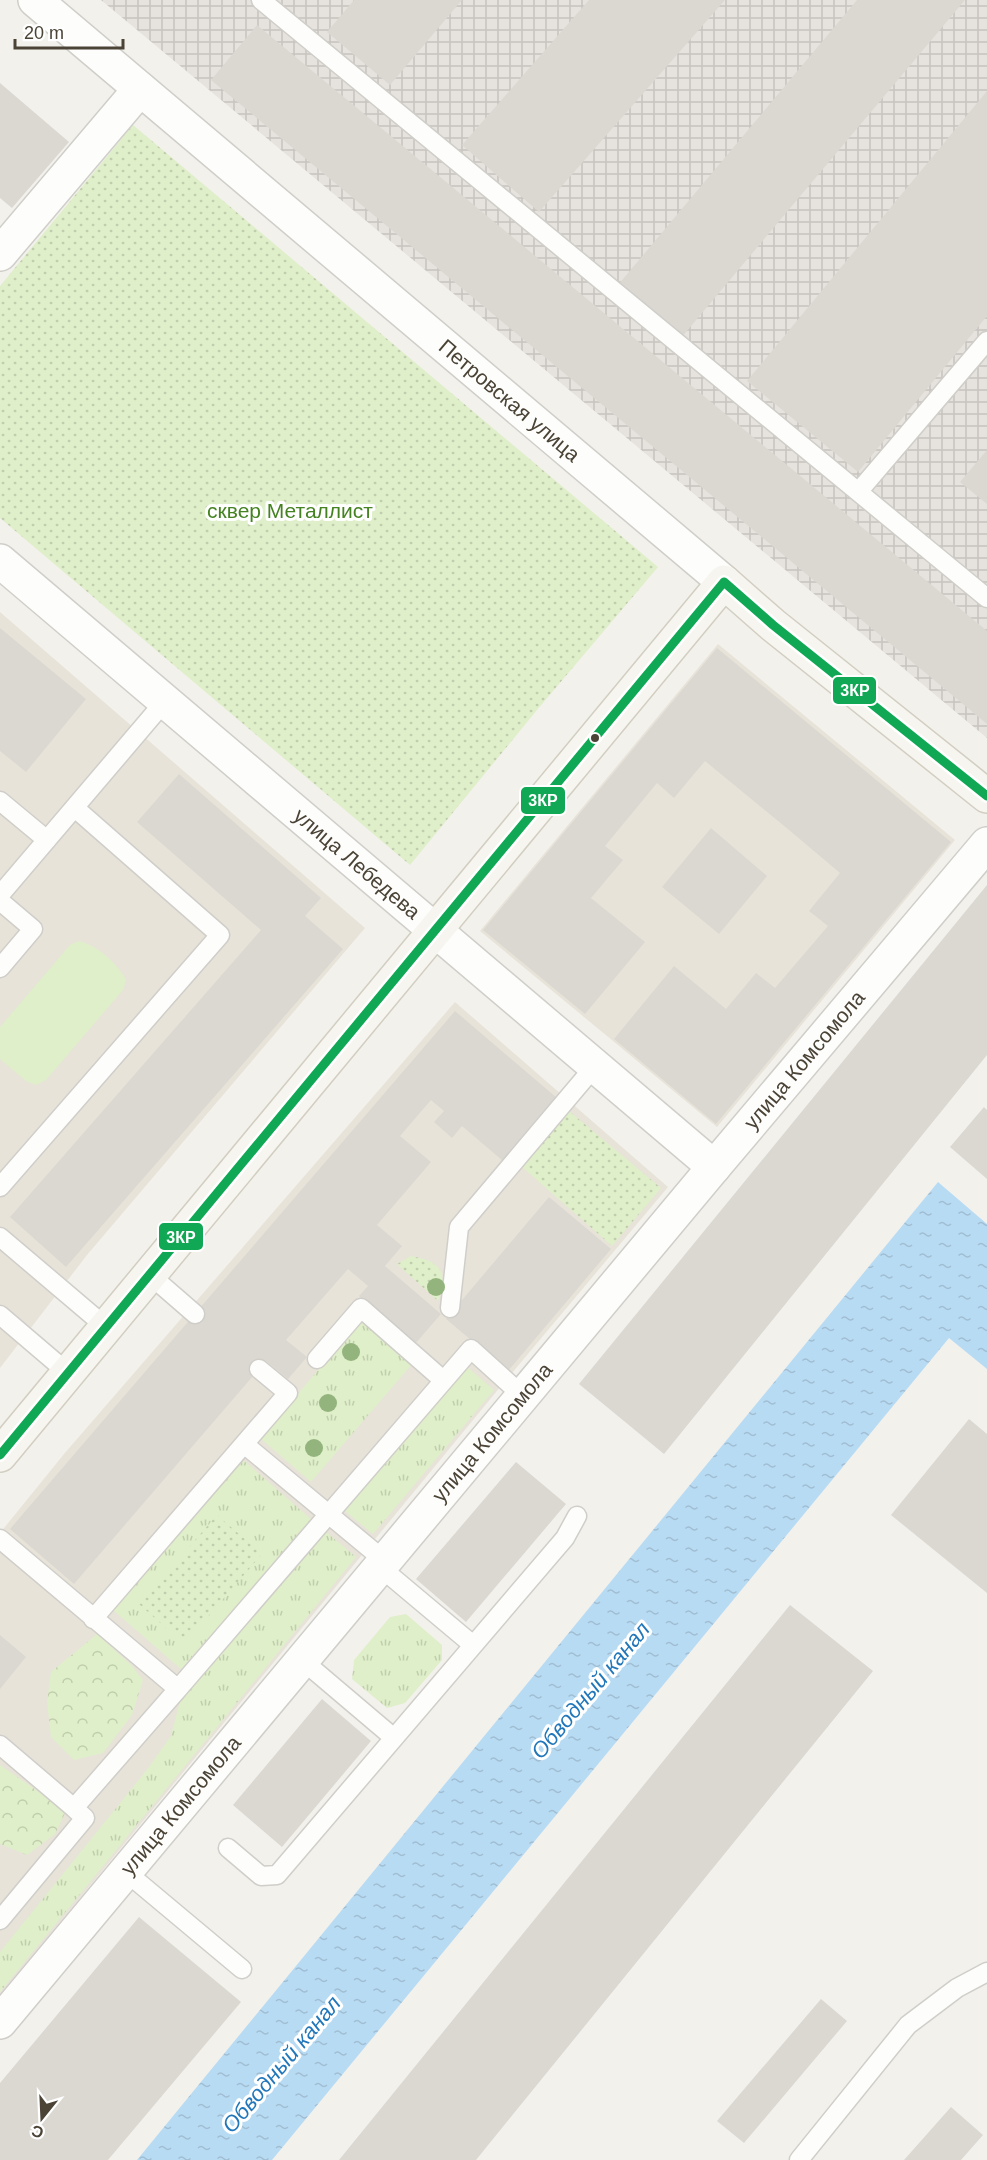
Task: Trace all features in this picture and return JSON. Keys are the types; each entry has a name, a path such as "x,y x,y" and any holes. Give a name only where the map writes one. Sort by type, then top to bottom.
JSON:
{"street":[{"name":"Петровская улица","path":"35,0 773,625 987,796"},
{"path":"0,254 140,89"},
{"name":"улица Лебедева","path":"0,561 714,1167"},
{"path":"0,1455 724,582"},
{"name":"улица Комсомола","path":"0,2022 714,1167 987,844"}],"lane":[{"path":"261,0 987,598"},
{"path":"859,491 987,341"},
{"path":"0,895 165,701"},
{"path":"0,801 47,840"},
{"path":"0,1187 220,935 75,808"},
{"path":"0,901 33,929 0,968"},
{"path":"450,1308 459,1227 595,1066"},
{"path":"0,1237 106,1327"},
{"path":"150,1275 195,1314"},
{"path":"317,1359 361,1308 444,1380"},
{"path":"0,1315 68,1373"},
{"path":"74,1808 471,1349 523,1396"},
{"path":"93,1619 288,1393 259,1368"},
{"path":"244,1444 329,1514 473,1646"},
{"path":"228,1848 261,1876 277,1875 565,1538 577,1516"},
{"path":"0,1539 178,1689"},
{"path":"302,1660 394,1738"},
{"path":"0,1745 85,1818 0,1920"},
{"path":"126,1872 242,1969"},
{"path":"799,2160 908,2025 957,1988 987,1972"}],"shaded area":[{"path":"101,0 987,0 987,738"},
{"path":"0,612 365,928 87,1255 0,1368"},
{"path":"718,644 955,840 717,1127 480,931"},
{"path":"455,1002 668,1187 501,1386 0,1995 0,1533 64,1454"}],"green space":[{"name":"сквер Металлист","path":"133,125 658,567 410,865 0,518 0,286"},
{"path":"79,941 106,956 118,967 126,980 123,990 46,1080 36,1085 26,1081 0,1059 0,1027 70,945"},
{"path":"569,1111 661,1188 612,1246 521,1166"},
{"path":"411,1256 429,1261 440,1270 443,1283 438,1301 397,1264"},
{"path":"361,1320 412,1364 311,1482 260,1438"},
{"path":"467,1367 494,1390 373,1534 345,1511"},
{"path":"243,1460 312,1520 181,1669 113,1610"},
{"path":"217,1515 262,1554 184,1644 139,1604"},
{"path":"326,1532 356,1557 0,1992 0,1952 146,1771 171,1736 180,1701"},
{"path":"406,1614 442,1645 442,1660 405,1703 387,1708 352,1679 354,1660 390,1617"},
{"path":"97,1634 132,1666 143,1680 132,1715 103,1753 74,1760 51,1737 47,1702 51,1672"},
{"path":"0,1765 66,1811 55,1834 27,1855 0,1844"}],"water":[{"name":"Обводный канал","path":"938,1182 987,1224 987,1369 949,1338 272,2160 137,2160"}],"building":[{"path":"354,0 462,0 390,85 327,32"},
{"path":"589,0 725,0 539,212 462,145"},
{"path":"857,0 965,0 681,338 618,285"},
{"path":"257,25 987,631 987,724 211,80"},
{"path":"0,83 69,142 12,208 0,198"},
{"path":"987,91 987,316 858,472 747,381"},
{"path":"987,450 987,504 960,482"},
{"path":"0,628 86,699 26,772 0,751"},
{"path":"717,648 951,842 716,1124 614,1039 674,966 726,1009 756,973 775,988 828,926 809,911 840,873 789,830 705,761 674,798 657,783 605,846 623,860 591,898 645,942 585,1014 483,930"},
{"path":"179,774 321,898 305,916 343,949 66,1267 10,1217 261,930 137,822"},
{"path":"711,828 767,876 719,934 662,887"},
{"path":"987,885 987,1055 664,1454 579,1384"},
{"path":"455,1011 557,1098 503,1161 462,1126 452,1138 434,1122 444,1111 431,1100 400,1136 431,1162 377,1225 402,1246 385,1266 441,1314 415,1344 359,1296 368,1286 348,1269 286,1340 307,1357 288,1379 266,1361 74,1584 10,1529"},
{"path":"984,1107 987,1110 987,1179 950,1147"},
{"path":"549,1197 611,1249 508,1371 446,1319"},
{"path":"969,1419 987,1434 987,1593 891,1515"},
{"path":"516,1462 566,1504 466,1622 416,1579"},
{"path":"790,1605 873,1671 476,2160 339,2160"},
{"path":"0,1635 26,1657 0,1689"},
{"path":"322,1699 371,1741 282,1847 233,1805"},
{"path":"139,1917 241,2002 108,2160 0,2160 0,2083"},
{"path":"821,1999 847,2021 744,2143 717,2121"},
{"path":"951,2107 983,2135 961,2160 904,2160"}],"transit line":[{"name":"3КР","path":"724,582 773,625 987,796"},
{"name":"3КР","path":"0,1455 724,582"}]}
